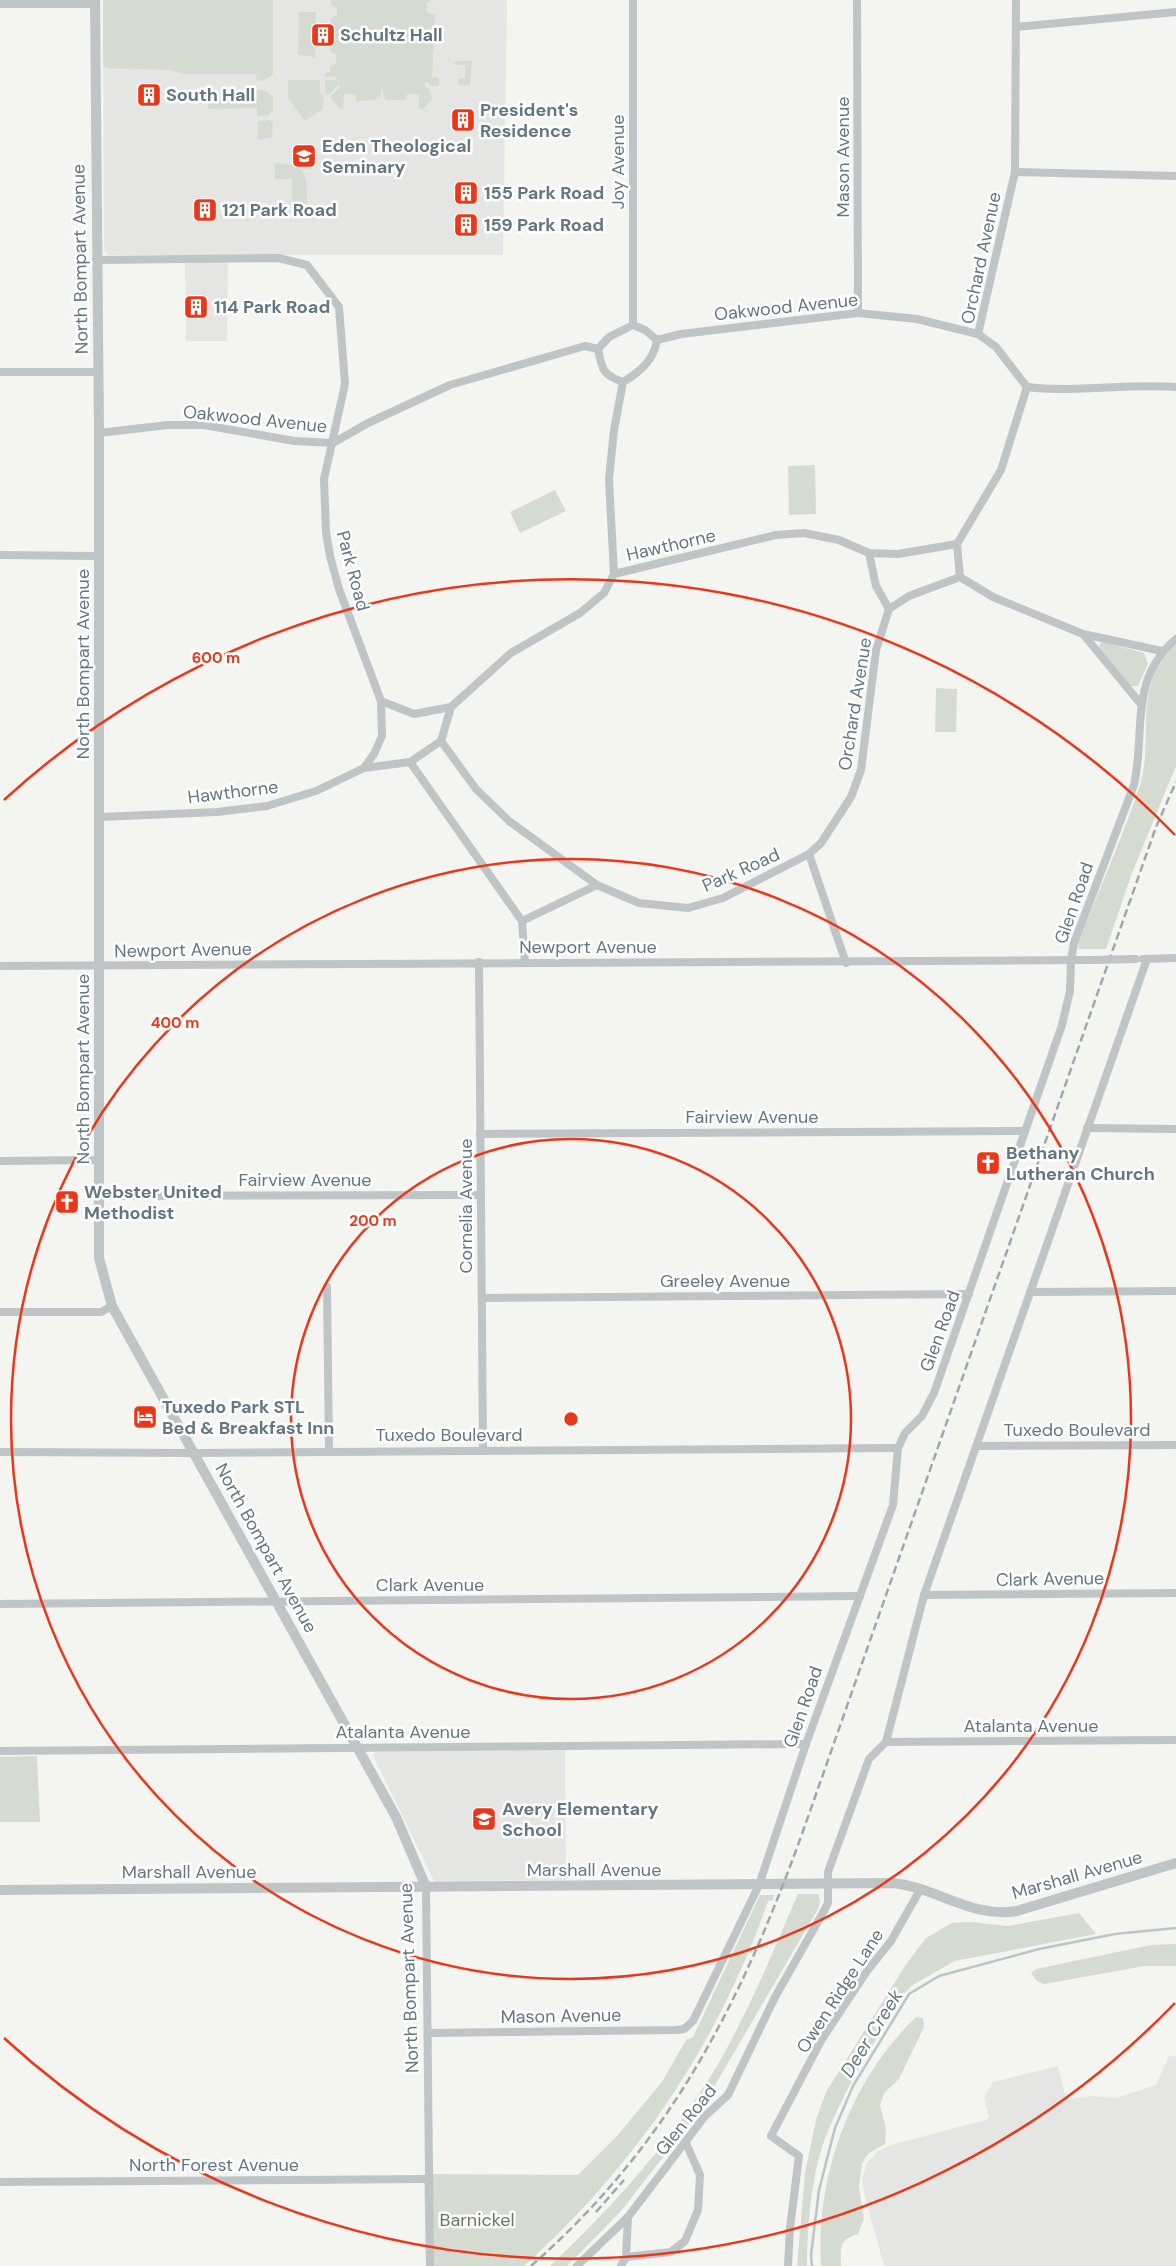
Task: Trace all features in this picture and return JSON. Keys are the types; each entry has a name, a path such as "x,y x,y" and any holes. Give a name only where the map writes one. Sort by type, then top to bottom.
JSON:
{"street":[{"name":"Joy Avenue","path":"633,0 633,325"},
{"name":"Mason Avenue","path":"857,0 858,313"},
{"name":"Orchard Avenue","path":"1016,0 1014,172 978,334 996,348 1027,387"},
{"path":"0,4 95,2"},
{"name":"North Bompart Avenue","path":"95,2 99,433 99,1258 112,1306 396,1817 426,1887 430,2266"},
{"path":"1016,27 1176,12"},
{"path":"1014,172 1176,176"},
{"name":"Park Road","path":"96,260 278,258 307,265 339,307 345,384 324,479 326,532 339,589 381,701 382,736 374,754 364,768"},
{"name":"Oakwood Avenue","path":"657,340 681,334 858,313 917,319 978,334"},
{"path":"614,574 609,479 614,430 623,382 641,371 653,352 657,340 645,330 633,325 609,336 598,349 601,366 608,376 623,382"},
{"name":"Oakwood Avenue","path":"99,433 168,425 204,425 294,441 333,443 450,385 585,346 598,349"},
{"path":"0,372 97,372"},
{"path":"960,577 957,544 1001,470 1027,387 1053,390 1176,387"},
{"name":"Hawthorne","path":"451,707 511,653 580,613 604,593 614,574 776,535 804,532 839,540 869,553 898,554 957,544"},
{"path":"869,553 876,586 889,609 908,596 960,577"},
{"path":"0,555 99,556"},
{"path":"960,577 993,597 1083,634 1162,651"},
{"name":"Orchard Avenue","path":"809,854 820,843 851,797 861,770 876,650 889,609"},
{"path":"1083,634 1140,704"},
{"name":"Glen Road","path":"693,2021 759,1885 806,1744 893,1505 898,1448 906,1433 922,1416 934,1392 969,1294 1062,1025 1070,991 1071,960 1074,943 1134,785 1139,762 1140,704 1149,676 1162,651 1176,639"},
{"path":"364,768 410,762 441,741 451,707 414,714 381,701"},
{"name":"Park Road","path":"441,741 476,789 509,821 597,885 639,903 688,908 724,898 809,854"},
{"path":"410,762 522,921 525,962"},
{"name":"Hawthorne","path":"100,817 217,812 267,806 316,791 364,768"},
{"path":"809,854 846,963"},
{"path":"522,921 597,885"},
{"name":"Newport Avenue","path":"0,966 479,962 846,963 1176,958"},
{"name":"Glen Road","path":"579,2265 628,2217 705,2116 728,2095 775,1997 828,1903 828,1872 869,1759 886,1742 924,1595 978,1446 1147,959"},
{"name":"Cornelia Avenue","path":"479,962 483,1450"},
{"path":"1087,1128 1176,1129"},
{"name":"Fairview Avenue","path":"480,1134 1025,1131"},
{"path":"0,1161 98,1160"},
{"name":"Fairview Avenue","path":"99,1196 480,1195"},
{"path":"327,1287 329,1451"},
{"path":"1030,1292 1176,1291"},
{"name":"Greeley Avenue","path":"482,1298 969,1294"},
{"path":"0,1312 101,1312 112,1306"},
{"name":"Tuxedo Boulevard","path":"978,1446 1176,1445"},
{"name":"Tuxedo Boulevard","path":"0,1452 195,1453 898,1448"},
{"name":"Clark Avenue","path":"924,1595 1176,1593"},
{"name":"Clark Avenue","path":"0,1604 860,1596"},
{"name":"Atalanta Avenue","path":"886,1742 1176,1740"},
{"name":"Atalanta Avenue","path":"0,1751 806,1744"},
{"name":"Marshall Avenue","path":"0,1890 891,1883 920,1890 973,1909 991,1912 1010,1912 1176,1862"},
{"name":"Owen Ridge Lane","path":"788,2266 790,2228 799,2156 771,2136 822,2039 867,1972 891,1941 920,1890"},
{"name":"Mason Avenue","path":"428,2033 676,2030 684,2028 693,2021"},
{"path":"626,2257 671,2252 685,2240 698,2210 700,2175 686,2143"},
{"name":"North Forest Avenue","path":"0,2182 428,2178"},
{"path":"621,2266 626,2257 628,2217"}],"shaded area":[{"name":"Eden Theological Seminary","path":"103,0 507,0 503,255 228,255 227,341 186,341 185,255 109,255 104,251"},
{"name":"Avery Elementary School","path":"565,1750 566,1880 434,1881 373,1755 377,1752"},
{"path":"1169,2056 1176,2056 1176,2266 884,2266 865,2197 862,2179 867,2163 878,2151 894,2144 986,2120 989,2117 984,2098 993,2082 1058,2066 1066,2099 1094,2096 1116,2098 1156,2085"}],"green space":[{"path":"103,0 273,0 273,75 264,80 257,81 256,74 185,74 169,70 106,68 103,65"},
{"path":"331,0 433,0 427,3 427,12 435,15 434,28 427,31 426,40 434,42 432,77 439,78 439,86 431,86 426,81 424,86 428,88 433,98 423,109 419,109 419,94 407,94 406,100 386,100 381,90 381,97 377,97 377,100 356,101 356,94 344,94 343,109 340,109 330,97 340,87 339,84 328,95 325,92 325,80 337,80 336,77 325,77 325,73 330,72 330,66 336,63 336,54 331,52 331,18 337,15 337,8 331,5"},
{"path":"299,12 316,12 315,58 298,55"},
{"path":"457,61 472,61 470,85 458,85 459,78 465,78 465,65 453,64"},
{"path":"288,80 320,80 320,93 324,98 322,109 305,121 288,98"},
{"path":"257,89 268,92 273,97 273,110 268,115 257,116 257,108 208,109 208,97 256,96"},
{"path":"269,120 273,123 272,137 258,140 258,121"},
{"path":"275,163 294,165 303,172 307,192 306,218 292,215 292,179 275,179"},
{"path":"815,465 816,514 789,515 788,466"},
{"path":"555,490 566,511 520,533 510,512"},
{"path":"1103,642 1144,653 1148,664 1138,686 1130,686 1099,649 1100,643"},
{"path":"1176,645 1176,766 1132,873 1106,949 1078,949 1079,941 1119,844 1140,785 1144,766 1148,695 1153,678 1162,661"},
{"path":"936,688 957,689 956,732 935,732"},
{"path":"37,1756 40,1822 0,1822 0,1757"},
{"path":"798,1894 818,1894 820,1901 818,1909 701,2109 620,2212 567,2266 550,2266 621,2194 664,2142 703,2088 742,2019"},
{"name":"Barnickel","path":"760,1895 774,1895 773,1900 768,1901 748,1954 725,2004 699,2052 670,2099 603,2186 565,2227 524,2266 426,2266 424,2174 578,2175 617,2136 662,2082 686,2040 693,2037"},
{"path":"1079,1913 1096,1934 955,1961 911,1986 899,2000 852,2081 828,2131 814,2179 808,2233 807,2266 797,2266 805,2173 816,2120 826,2092 907,1963 926,1938 952,1923 971,1922 1007,1926"},
{"path":"1176,1944 1176,1966 1145,1966 1044,1984 1037,1981 1031,1973 1036,1969 1151,1945"},
{"path":"916,2017 923,2018 924,2027 899,2079 884,2093 880,2105 886,2129 885,2144 869,2153 862,2163 859,2187 864,2219 858,2234 847,2239 842,2246 841,2266 821,2266 824,2198 831,2164 842,2131 856,2099 873,2069 893,2042"}],"waterway":[{"name":"Deer Creek","path":"812,2266 811,2255 819,2190 835,2128 853,2086 909,1994 939,1976 1039,1949 1115,1934 1176,1928"}],"railway":[{"path":"531,2266 580,2219 623,2171 661,2121 695,2068 726,2014 753,1956 802,1834 1156,827 1176,782"},
{"path":"596,2212 624,2180"}],"place":[{"name":"Schultz Hall","path":"323,35"},
{"name":"South Hall","path":"149,95"},
{"name":"President's Residence","path":"463,120"},
{"name":"Eden Theological Seminary","path":"304,156"},
{"name":"155 Park Road","path":"466,193"},
{"name":"121 Park Road","path":"205,210"},
{"name":"159 Park Road","path":"466,225"},
{"name":"114 Park Road","path":"196,307"},
{"name":"Bethany Lutheran Church","path":"988,1163"},
{"name":"Webster United Methodist","path":"67,1202"},
{"name":"Tuxedo Park STL Bed & Breakfast Inn","path":"145,1417"},
{"name":"Avery Elementary School","path":"484,1819"}]}
